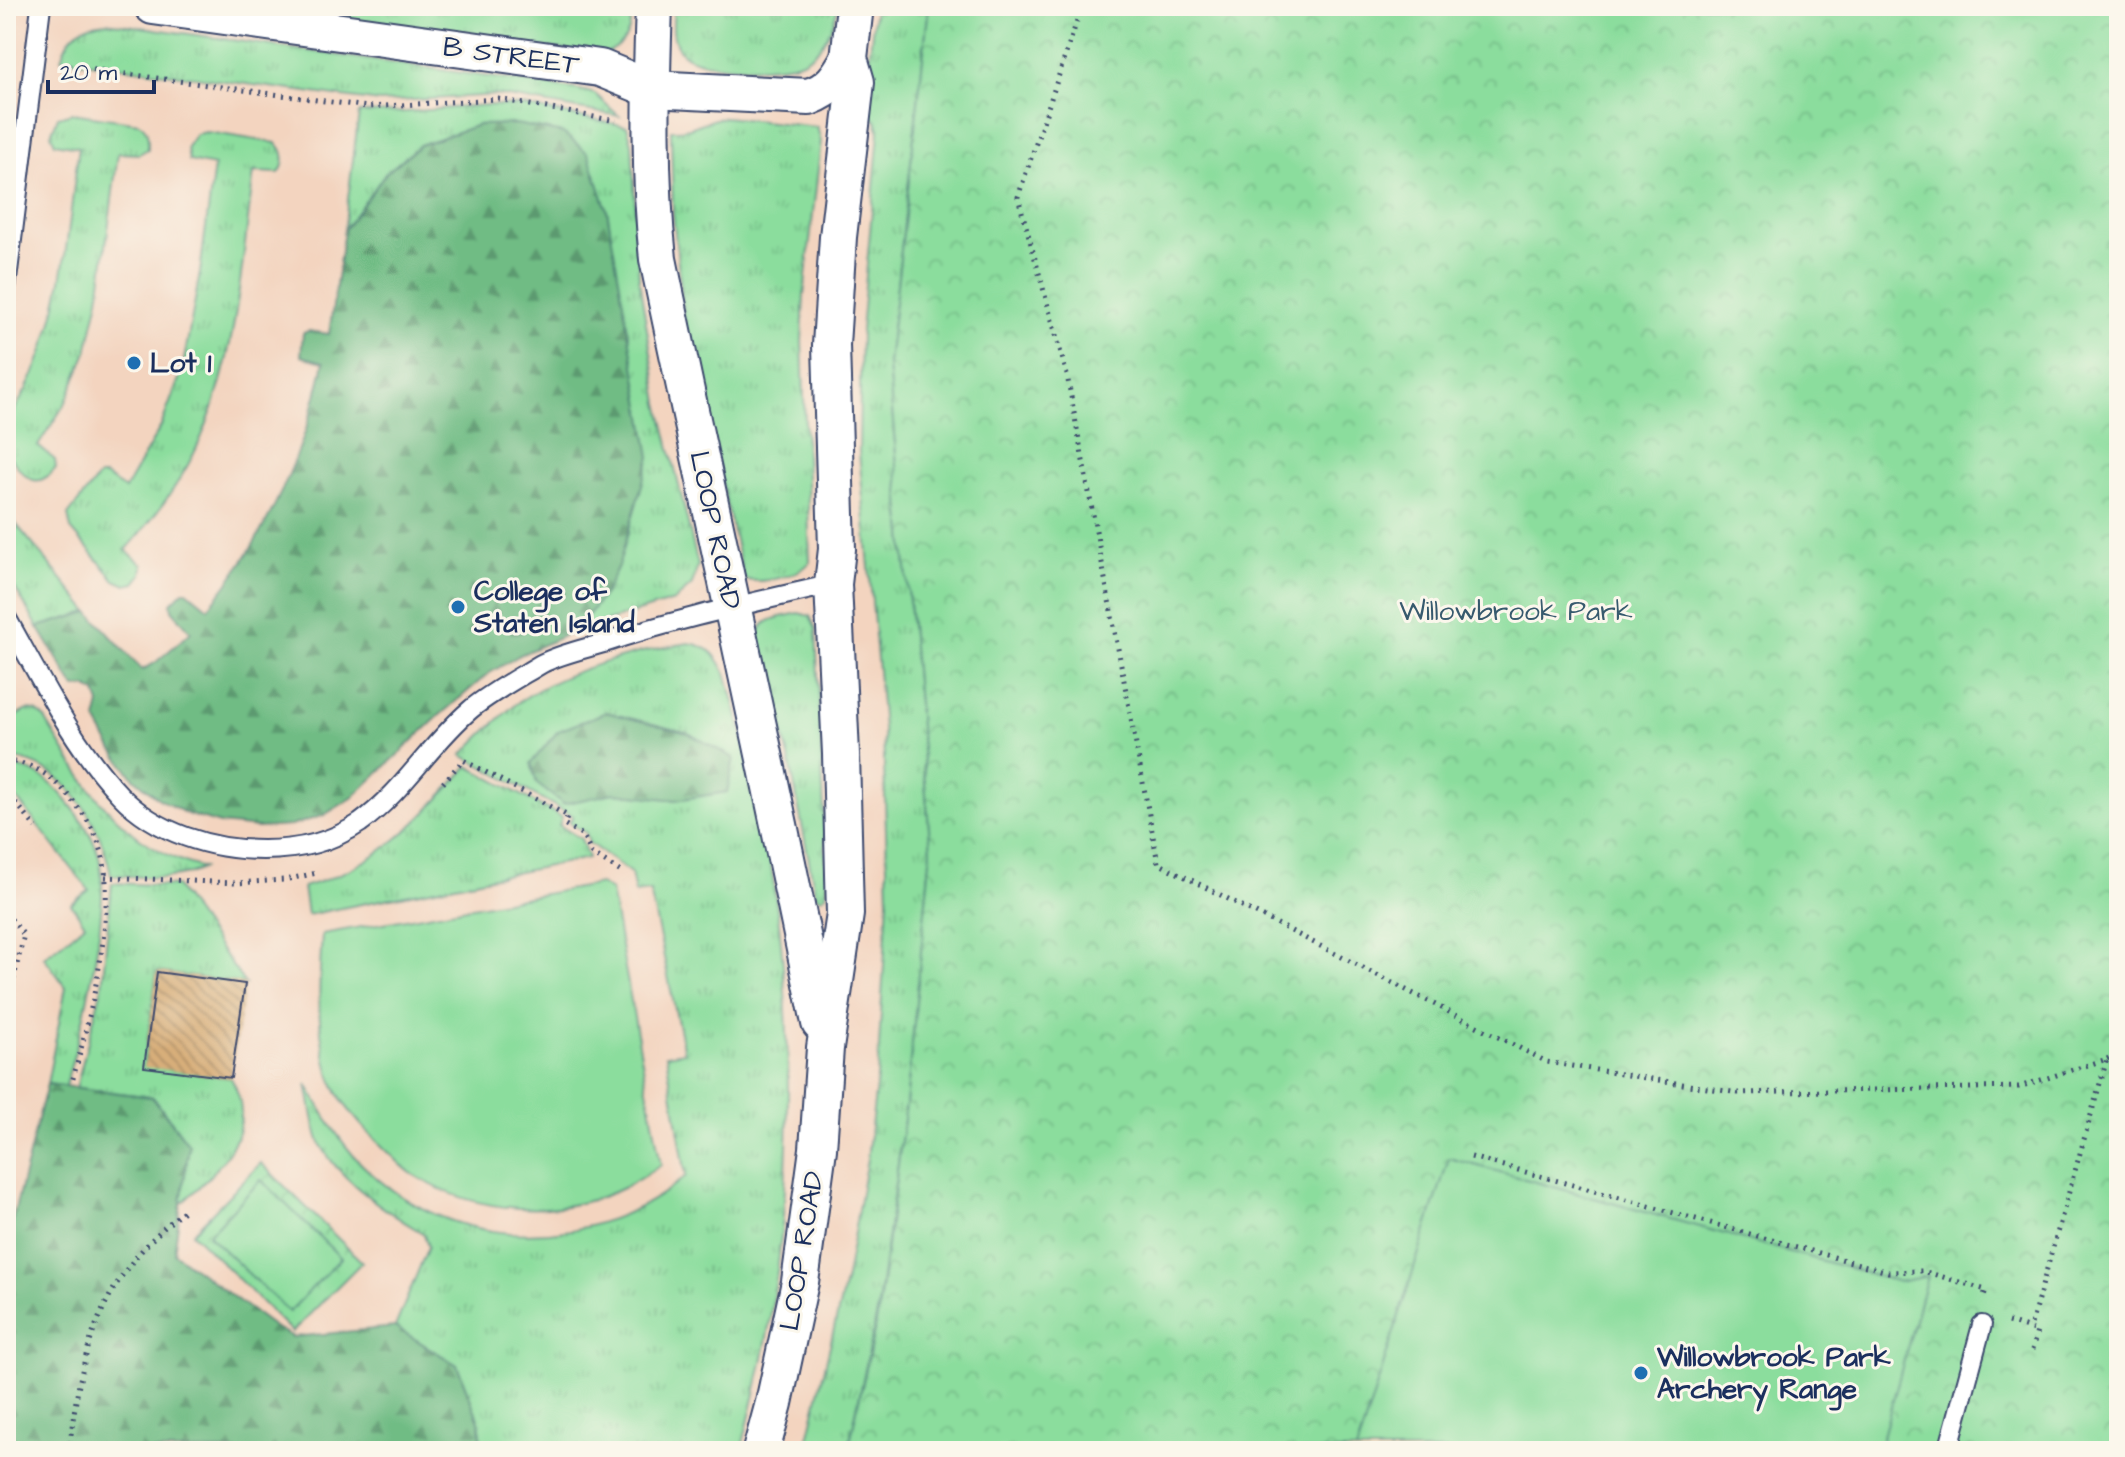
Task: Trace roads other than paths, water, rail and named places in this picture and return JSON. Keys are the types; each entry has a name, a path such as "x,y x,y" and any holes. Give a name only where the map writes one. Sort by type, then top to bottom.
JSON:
{"street":[{"name":"B STREET","path":"153,6 600,68 652,106 809,97 826,91 836,81 849,58"},
{"name":"LOOP ROAD","path":"654,6 653,218 658,259 777,809 825,1048"},
{"name":"LOOP ROAD","path":"761,1451 800,1282 818,1149 825,1048 845,914 833,584 837,549 831,345 838,237 856,82 849,58 855,6"}],"lane":[{"path":"6,288 41,6"},
{"path":"6,617 78,739 121,795 146,816 206,844 241,850 284,851 327,841 360,822 391,795 470,710 544,663 647,628 833,584"},
{"path":"1948,1451 1981,1317"}],"place":[{"name":"Lot 1","path":"134,363"},
{"name":"College of Staten Island","path":"458,607"},
{"name":"Willowbrook Park Archery Range","path":"1641,1373"}],"park label":[{"name":"Willowbrook Park","path":"1516,611"}]}
